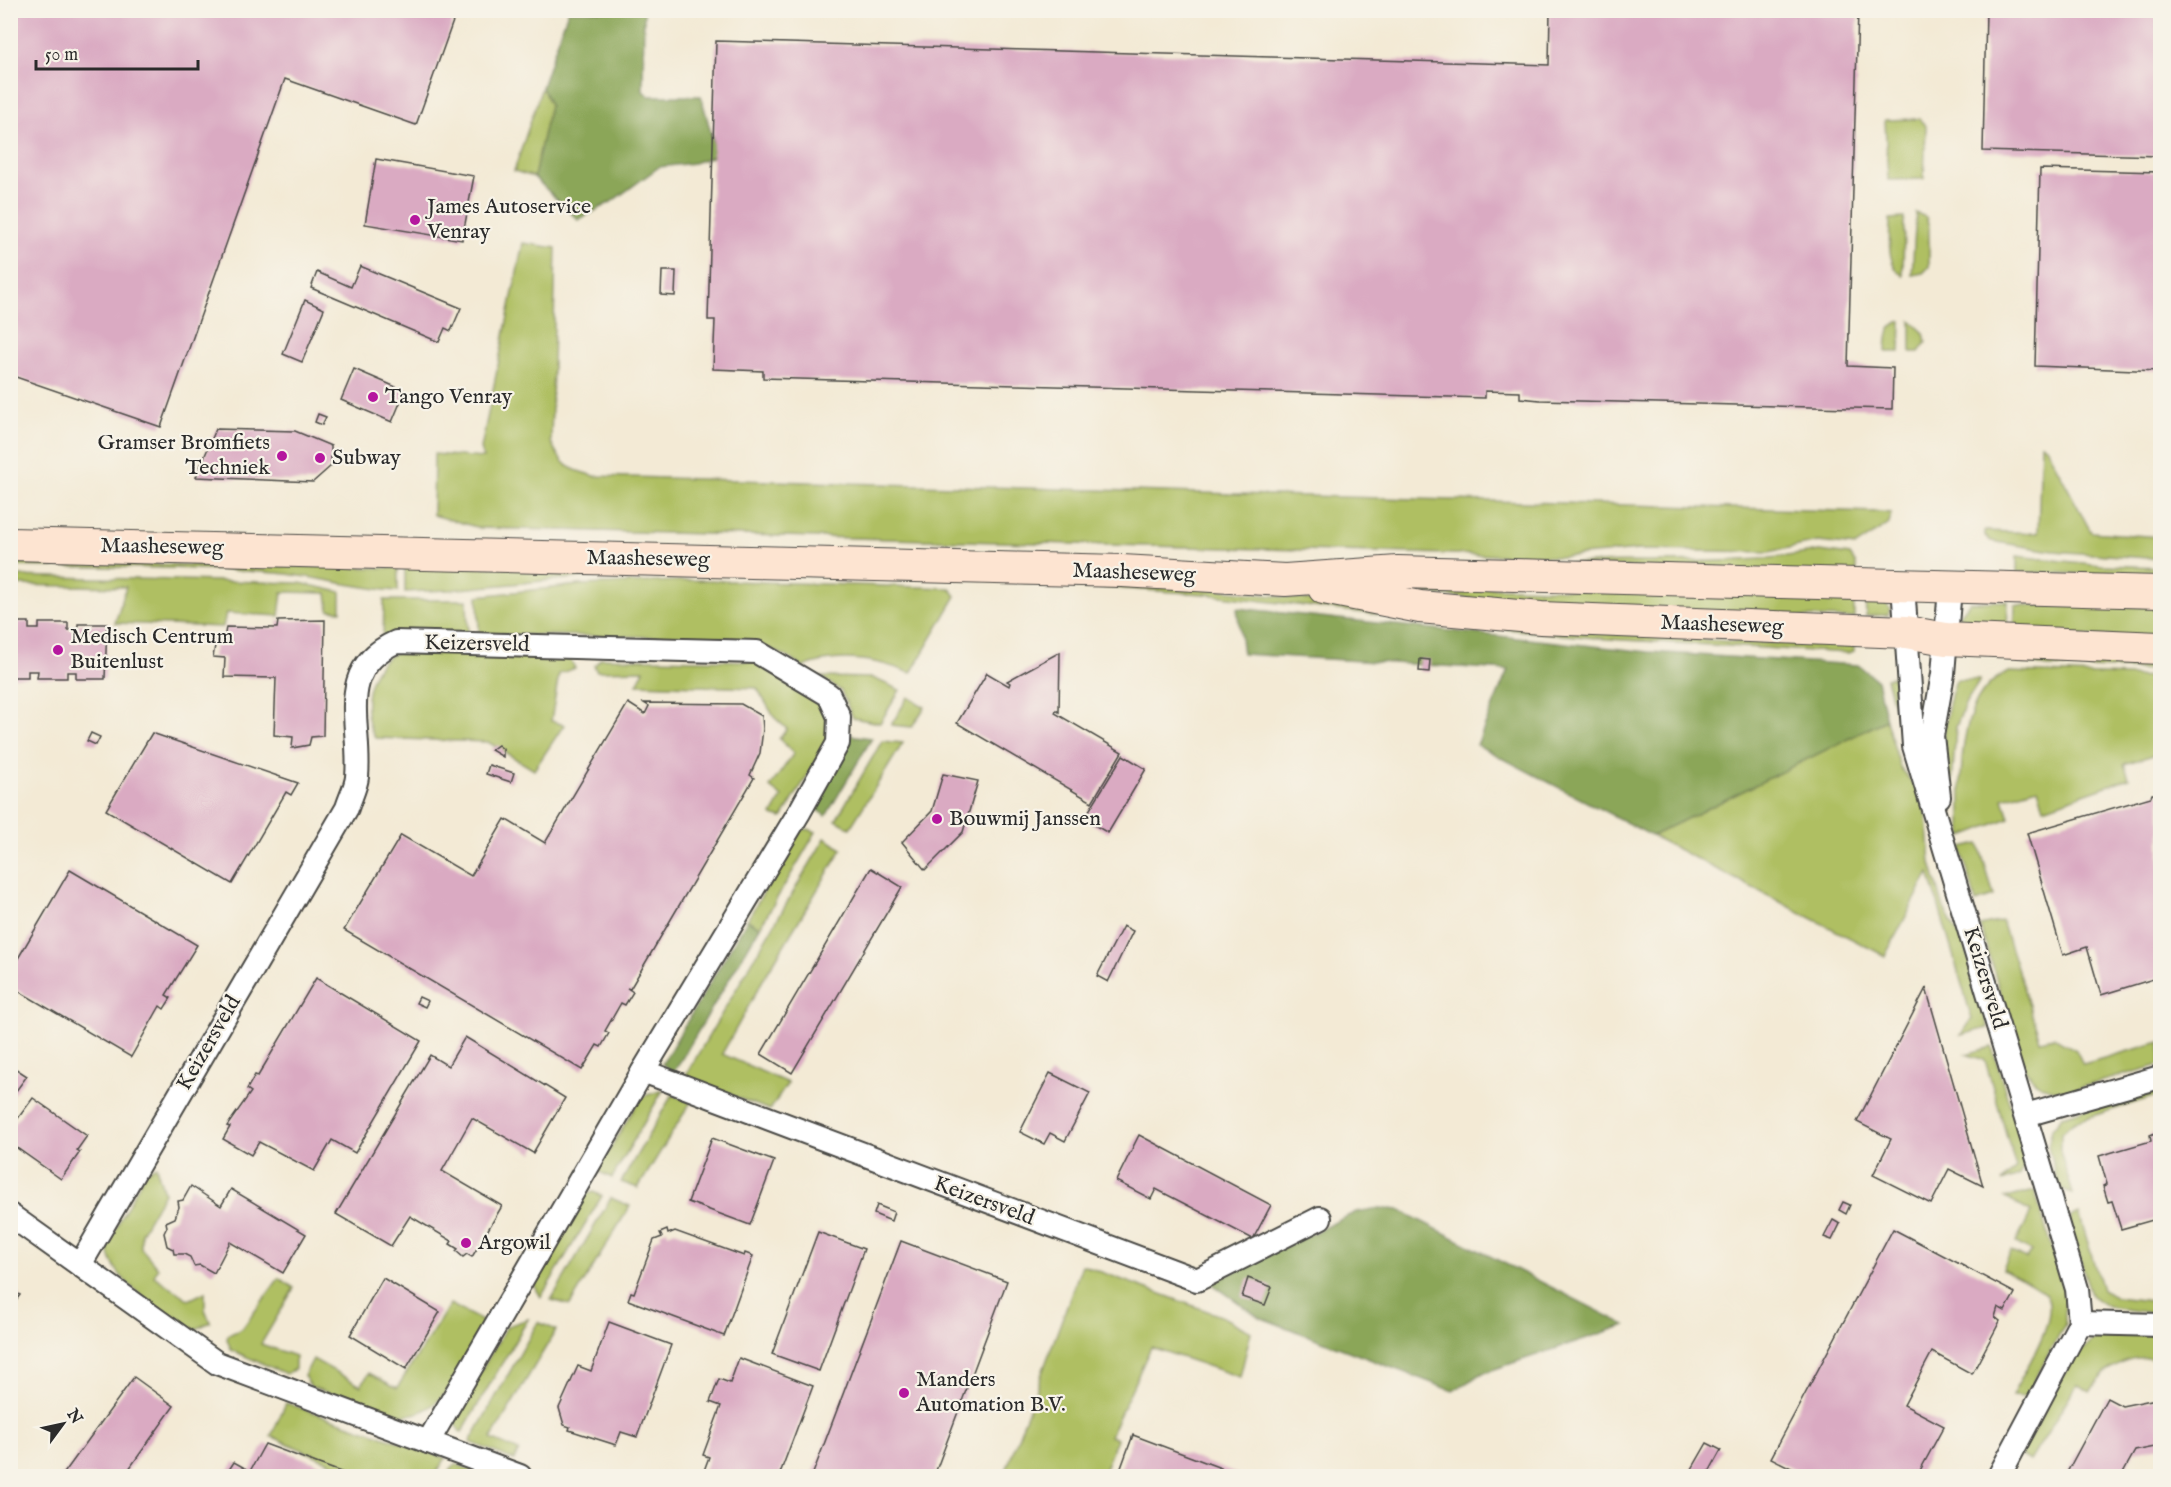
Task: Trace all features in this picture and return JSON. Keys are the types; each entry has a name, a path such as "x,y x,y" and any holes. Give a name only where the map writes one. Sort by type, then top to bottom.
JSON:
{"main road":[{"name":"Maasheseweg","path":"10,544 1122,571 1285,580 1398,572 2160,592"},
{"name":"Maasheseweg","path":"1285,580 1420,607 1530,617 1906,632 1946,639 2160,648"}],"street":[{"name":"Keizersveld","path":"1903,585 1914,746 2077,1289 2080,1323"},
{"name":"Keizersveld","path":"1944,840 1932,736 1946,639 1950,588"},
{"name":"Keizersveld","path":"80,1265 347,808 357,777 355,699 358,677 370,658 396,642 757,652 829,695 839,717 837,743 800,811 643,1071 428,1442"},
{"name":"Keizersveld","path":"643,1071 1197,1280 1320,1218"},
{"path":"2026,1115 2160,1077"},
{"path":"10,1215 217,1363 520,1476"},
{"path":"1999,1476 2080,1323 2160,1325"}],"green space":[{"path":"568,11 644,11 643,91 649,96 701,96 717,155 694,163 659,167 611,202 578,220 534,177 550,105 542,87"},
{"path":"542,87 550,105 534,177 514,171"},
{"path":"1919,119 1926,126 1924,179 1888,180 1885,120"},
{"path":"1916,213 1926,217 1929,227 1929,267 1923,273 1912,275"},
{"path":"1904,218 1903,276 1893,264 1889,235 1890,219"},
{"path":"523,243 556,248 551,442 559,457 568,466 595,476 1880,512 1891,513 1889,524 1856,546 1818,542 1769,552 1639,550 1560,557 480,528 433,515 434,454 483,458 481,448"},
{"path":"1901,321 1900,352 1886,352 1890,329"},
{"path":"1911,321 1924,333 1926,342 1919,352 1911,352"},
{"path":"2041,444 2046,447 2091,532 2160,537 2160,559 2053,551 1991,541 1985,536 1985,531 2038,533"},
{"path":"1819,551 1850,555 1856,564 1856,578 1563,564 1723,561"},
{"path":"2017,556 2101,565 2160,567 2160,576 2017,572"},
{"path":"11,562 398,568 398,591 276,573 177,568 11,566"},
{"path":"405,566 594,568 593,576 405,592"},
{"path":"11,576 300,583 341,592 341,611 329,610 327,593 282,592 279,616 226,613 223,627 115,623 126,587 11,585"},
{"path":"700,580 950,588 956,596 911,673 870,661 844,659 803,667 778,652 732,638 479,634 478,596 580,585"},
{"path":"1023,582 1198,587 1574,631 1742,642 1854,645 1854,651 1848,653 1607,639 1473,626 1204,594"},
{"path":"1381,585 1854,596 1854,618 1594,613 1381,588"},
{"path":"1865,597 1883,598 1890,609 1888,615 1866,616"},
{"path":"384,600 467,600 468,633 383,637"},
{"path":"2008,601 2007,632 1966,627 1959,616 1970,602"},
{"path":"2015,605 2160,607 2160,638 2014,634"},
{"path":"1237,608 1649,652 1858,665 1877,680 1886,720 1652,836 1477,745 1508,670 1243,654"},
{"path":"439,651 570,659 575,668 559,674 551,721 564,725 534,770 488,742 375,738 367,715 367,703 368,690 378,667 386,658 397,652"},
{"path":"2014,652 2160,656 2160,670 2047,667 2017,662"},
{"path":"601,658 752,661 810,694 828,709 830,738 782,818 772,815 782,797 770,787 794,753 779,739 787,729 774,717 757,688 637,684 644,670 597,671 594,666"},
{"path":"2009,672 2160,677 2160,753 2124,764 2129,778 2044,808 2038,788 2003,798 2009,818 1963,836 1961,826 1962,761 1970,717 1979,698 1991,682"},
{"path":"1898,676 1908,762 1886,678"},
{"path":"821,677 873,678 900,690 880,723 853,718 841,691"},
{"path":"1956,680 1980,680 1966,702 1956,727 1950,813 1944,781 1943,746 1947,712"},
{"path":"908,697 925,707 912,727 891,725"},
{"path":"1886,720 1900,767 1920,793 1927,816 1931,863 1944,909 1965,946 1988,1028 1961,1035 1972,1019 1929,873 1885,956 1652,836"},
{"path":"849,735 872,738 826,816 814,808"},
{"path":"882,741 903,743 850,828 836,820"},
{"path":"808,829 816,832 760,927 747,920 801,830"},
{"path":"825,838 842,849 763,980 722,1054 788,1083 770,1110 684,1078"},
{"path":"1979,844 1994,896 1976,902 1961,848"},
{"path":"747,920 760,927 674,1072 662,1064"},
{"path":"2002,921 2040,1040 2054,1037 2076,1050 2083,1064 2160,1042 2160,1065 2067,1091 2045,1088 2035,1082 2022,1064 1980,926"},
{"path":"1992,1047 2027,1160 2019,1176 2002,1182 2016,1168 1985,1060 1966,1054"},
{"path":"2160,1085 2160,1095 2073,1122 2061,1133 2061,1154 2073,1194 2059,1189 2048,1146 2052,1129 2063,1116"},
{"path":"663,1090 612,1178 597,1171 641,1097"},
{"path":"672,1095 691,1102 638,1188 621,1182"},
{"path":"156,1166 164,1193 141,1233 141,1248 158,1268 154,1276 189,1300 205,1292 205,1309 210,1322 191,1332 126,1282 116,1270 110,1257 108,1243 146,1171"},
{"path":"2035,1191 2065,1296 2065,1324 2025,1397 2012,1396 2032,1359 2045,1328 2049,1314 2049,1302 2039,1289 2003,1269 2011,1251 2026,1259 2031,1251 2016,1243 2031,1212 2005,1198"},
{"path":"593,1192 602,1196 541,1297 532,1282 582,1196"},
{"path":"611,1198 630,1206 570,1305 551,1300"},
{"path":"1380,1208 1399,1210 1626,1325 1483,1373 1453,1391 1259,1317 1211,1283 1356,1212"},
{"path":"2079,1213 2102,1290 2115,1297 2160,1302 2160,1314 2108,1307 2091,1295 2069,1223 2071,1217"},
{"path":"1082,1265 1221,1316 1251,1332 1240,1377 1151,1347 1110,1436 1117,1439 1102,1476 1004,1476"},
{"path":"279,1278 294,1288 261,1344 295,1356 295,1369 286,1374 231,1350 227,1339 228,1335 242,1329"},
{"path":"450,1304 488,1324 453,1384 429,1408 414,1414 397,1415 311,1387 304,1376 313,1359 361,1386 369,1373 397,1388"},
{"path":"528,1319 462,1432 459,1431 455,1421 457,1412 507,1326"},
{"path":"538,1322 556,1330 491,1439 519,1451 514,1460 470,1442"},
{"path":"2126,1332 2160,1334 2160,1362 2140,1358 2120,1363 2103,1375 2090,1392 2077,1384 2030,1461 2020,1456 2073,1358 2098,1336"},
{"path":"286,1403 446,1458 434,1476 361,1476 271,1436"},
{"path":"455,1464 490,1476 447,1476"}],"building":[{"path":"10,10 457,10 416,125 285,79 161,427 10,375"},
{"path":"1550,10 1858,10 1848,366 1893,368 1892,409 1540,400 1520,398 1520,392 1485,391 1485,398 763,378 763,371 713,369 715,320 708,320 716,41 1549,65"},
{"path":"1986,10 2160,10 2160,156 1983,151"},
{"path":"376,159 474,176 462,240 365,224"},
{"path":"2040,169 2160,172 2160,371 2035,366"},
{"path":"360,266 461,308 451,331 445,328 439,342 311,288 317,272 351,287"},
{"path":"662,271 676,271 675,296 661,295"},
{"path":"305,300 324,309 302,362 283,354"},
{"path":"354,369 405,391 392,422 341,400"},
{"path":"318,414 326,417 322,425 315,422"},
{"path":"216,429 295,431 331,446 331,466 313,482 196,477"},
{"path":"325,620 323,736 311,737 309,745 292,748 293,737 274,735 276,678 224,677 225,658 213,657 216,640 224,640 226,627 277,628 278,621"},
{"name":"Medisch Centrum Buitenlust","path":"10,622 29,622 29,629 39,629 39,623 68,623 68,630 78,630 78,624 107,624 105,679 76,679 76,672 67,672 67,678 37,678 38,671 28,671 28,677 10,677"},
{"path":"1060,652 1059,712 1056,710 1055,713 1122,752 1092,802 957,723 987,673 1009,686 1010,683 1007,681"},
{"path":"1420,659 1430,660 1429,672 1419,671"},
{"path":"628,703 645,714 649,706 644,703 741,704 762,716 760,753 750,775 754,778 630,989 627,988 633,992 625,1005 621,1003 605,1031 609,1033 601,1047 597,1045 582,1070 344,930 401,835 471,876 505,819 545,843"},
{"path":"91,733 100,737 96,745 87,741"},
{"path":"152,733 298,783 291,795 286,792 232,884 106,810"},
{"path":"498,745 503,749 503,757 491,750"},
{"path":"1123,755 1146,769 1108,833 1084,819"},
{"path":"489,765 514,773 511,782 486,774"},
{"path":"943,774 978,781 963,832 925,870 902,842 932,811"},
{"path":"2152,794 2160,794 2160,977 2101,995 2087,947 2063,955 2027,833 2151,797"},
{"path":"871,868 902,887 792,1073 761,1054"},
{"path":"70,870 197,945 166,995 171,998 164,1009 160,1006 131,1057 10,986 10,972"},
{"path":"1123,926 1133,931 1108,982 1097,976"},
{"path":"316,978 421,1041 355,1153 332,1140 314,1171 259,1142 251,1155 223,1139 230,1127 227,1126 251,1092 247,1089 255,1075 258,1076"},
{"path":"1926,988 1983,1186 1949,1169 1931,1204 1873,1175 1891,1139 1857,1122"},
{"path":"419,997 428,1001 425,1007 416,1003"},
{"path":"465,1037 565,1098 533,1153 472,1118 442,1171 502,1206 472,1257 467,1254 463,1257 456,1251 458,1249 450,1244 452,1241 410,1216 391,1246 336,1214 430,1055 448,1066"},
{"path":"10,1065 27,1076 10,1099"},
{"path":"1050,1073 1090,1093 1065,1141 1050,1133 1044,1144 1020,1132"},
{"path":"33,1098 87,1136 77,1150 80,1152 61,1179 10,1143 10,1129"},
{"path":"2160,1131 2160,1218 2121,1229 2112,1201 2108,1202 2103,1186 2107,1184 2099,1156 2151,1141 2150,1135"},
{"path":"1139,1135 1271,1205 1253,1239 1156,1189 1151,1199 1116,1181"},
{"path":"712,1138 774,1161 750,1225 688,1202"},
{"path":"191,1186 221,1206 231,1189 306,1234 283,1273 230,1242 214,1273 200,1265 194,1266 190,1257 184,1254 174,1254 173,1249 167,1246 164,1233 167,1227 166,1222 175,1218 179,1207 178,1201 183,1200"},
{"path":"1843,1202 1850,1205 1846,1214 1839,1210"},
{"path":"877,1205 894,1212 891,1221 874,1214"},
{"path":"1833,1220 1840,1224 1832,1240 1824,1237"},
{"path":"1893,1229 2015,1293 2005,1311 1998,1307 1995,1317 2000,1321 1972,1374 1932,1352 1904,1405 1944,1426 1917,1476 1807,1476 1771,1458"},
{"path":"667,1230 668,1234 675,1231 744,1256 745,1253 753,1256 724,1336 628,1300 631,1292 634,1293 654,1240 662,1237 660,1233"},
{"path":"818,1232 864,1249 819,1371 772,1354"},
{"name":"Manders Automation B.V.","path":"901,1241 1007,1281 934,1476 812,1476"},
{"path":"383,1278 440,1312 406,1369 350,1335"},
{"path":"1248,1278 1272,1287 1265,1305 1242,1297"},
{"path":"10,1289 20,1295 10,1308"},
{"path":"609,1322 671,1345 637,1437 621,1432 616,1445 569,1430 570,1427 564,1425 559,1408 578,1366 591,1371"},
{"path":"739,1358 813,1386 779,1476 702,1476 709,1457 703,1455 721,1406 710,1402 719,1379 730,1383"},
{"path":"134,1377 174,1406 124,1476 62,1476"},
{"path":"2160,1393 2160,1446 2135,1451 2121,1476 2065,1476 2107,1398 2122,1406 2156,1399"},
{"path":"1133,1435 1242,1476 1118,1476"},
{"path":"1707,1443 1721,1450 1707,1476 1688,1476"},
{"path":"265,1444 350,1476 225,1476 234,1462 250,1471"}],"place":[{"name":"James Autoservice Venray","path":"415,220"},
{"name":"Tango Venray","path":"373,397"},
{"name":"Gramser Bromfiets Techniek","path":"282,456"},
{"name":"Subway","path":"320,458"},
{"name":"Medisch Centrum Buitenlust","path":"58,650"},
{"name":"Bouwmij Janssen","path":"937,819"},
{"name":"Argowil","path":"466,1243"},
{"name":"Manders Automation B.V.","path":"904,1393"}]}
